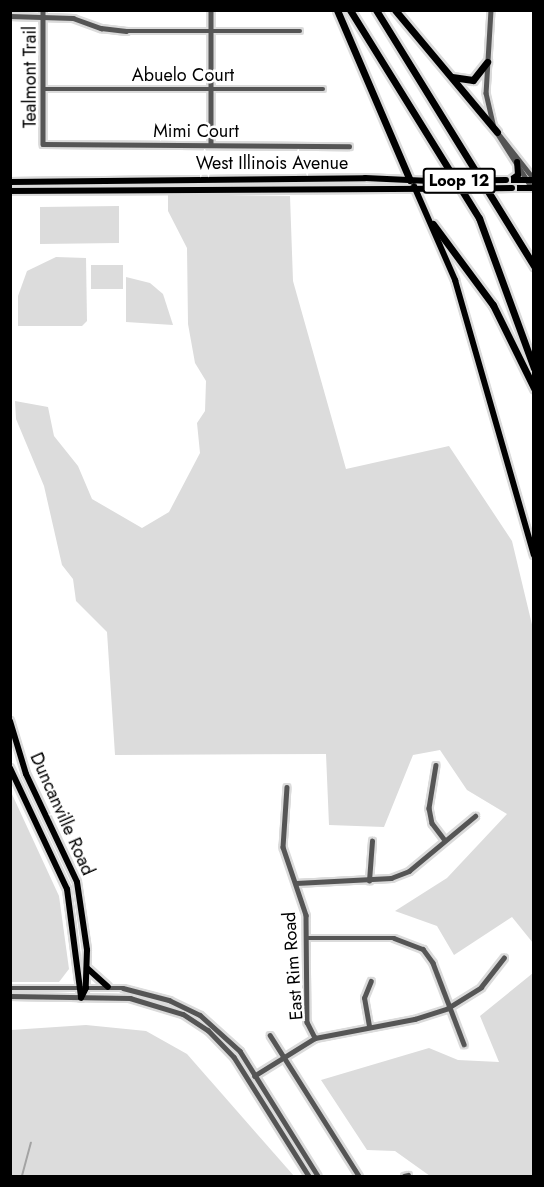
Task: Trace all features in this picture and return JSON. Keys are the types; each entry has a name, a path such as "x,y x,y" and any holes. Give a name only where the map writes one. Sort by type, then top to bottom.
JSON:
{"highway":[{"path":"337,10 410,180"},
{"name":"Loop 12","path":"350,10 479,218 534,368"},
{"name":"Loop 12","path":"376,10 534,266"},
{"path":"395,10 497,132"},
{"path":"448,74 458,81 473,80 487,62"},
{"path":"433,224 493,305 534,388"}],"main road":[{"path":"507,180 518,175 518,162"},
{"name":"West Illinois Avenue","path":"10,182 291,178 430,181 532,180"},
{"path":"291,178 291,188"},
{"path":"344,188 345,178"},
{"path":"149,179 149,188"},
{"path":"410,180 433,224 455,280 534,555"},
{"name":"West Illinois Avenue","path":"10,191 149,188 533,188"},
{"name":"Duncanville Road","path":"10,721 22,765 39,797 79,892 87,968 86,988 81,998"},
{"name":"Duncanville Road","path":"10,768 60,869 68,896 81,998"},
{"path":"28,803 39,797"},
{"path":"68,896 79,892"},
{"path":"87,968 96,981 108,987"}],"street":[{"path":"211,10 211,145"},
{"path":"491,10 487,62 487,107 497,132 532,180"},
{"path":"10,16 43,13 73,18 101,28 126,31 300,31"},
{"name":"Tealmont Trail","path":"43,13 43,144"},
{"name":"Abuelo Court","path":"43,89 323,89"},
{"path":"497,132 532,180 533,188"},
{"name":"Mimi Court","path":"43,144 349,146"},
{"path":"436,765 429,808 432,823 444,839"},
{"name":"East Rim Road","path":"288,787 283,847 306,915 308,1022 315,1038"},
{"path":"296,883 369,881 391,878 409,871 444,839 475,816"},
{"path":"369,881 372,841"},
{"path":"306,938 409,941 423,950 433,963 448,1008 464,1044"},
{"path":"249,1079 315,1038 448,1008 481,987 504,958"},
{"path":"369,1026 364,998 371,981"},
{"path":"10,988 108,987 145,993 194,1011 228,1038 256,1075 318,1176"},
{"path":"48,989 49,999"},
{"path":"10,996 49,999 130,998 183,1014 223,1044 249,1079 309,1176"},
{"path":"270,1035 359,1176"}],"shaded area":[{"path":"168,194 290,196 293,281 346,469 449,446 512,541 534,633 533,943 512,917 454,955 437,926 395,911 447,878 507,814 467,790 440,750 413,755 384,827 329,825 326,754 115,755 107,632 76,601 73,579 62,565 44,486 16,419 15,401 48,407 54,436 78,466 92,499 142,528 169,512 200,453 197,423 205,411 206,381 195,363 188,324 187,248 168,211"},
{"path":"119,206 119,243 40,244 40,207"},
{"path":"56,257 86,258 87,321 82,326 18,326 18,296 27,271"},
{"path":"91,265 123,265 123,289 91,289"},
{"path":"126,277 150,283 163,294 173,325 126,322"},
{"path":"11,792 59,896 69,969 59,982 11,982"},
{"path":"533,973 533,1176 430,1176 395,1151 367,1150 321,1080 429,1048 458,1060 499,1062 480,1016"},
{"path":"86,1025 146,1031 187,1054 294,1176 11,1176 11,1030"}],"waterway":[{"path":"22,1176 31,1143"}]}
